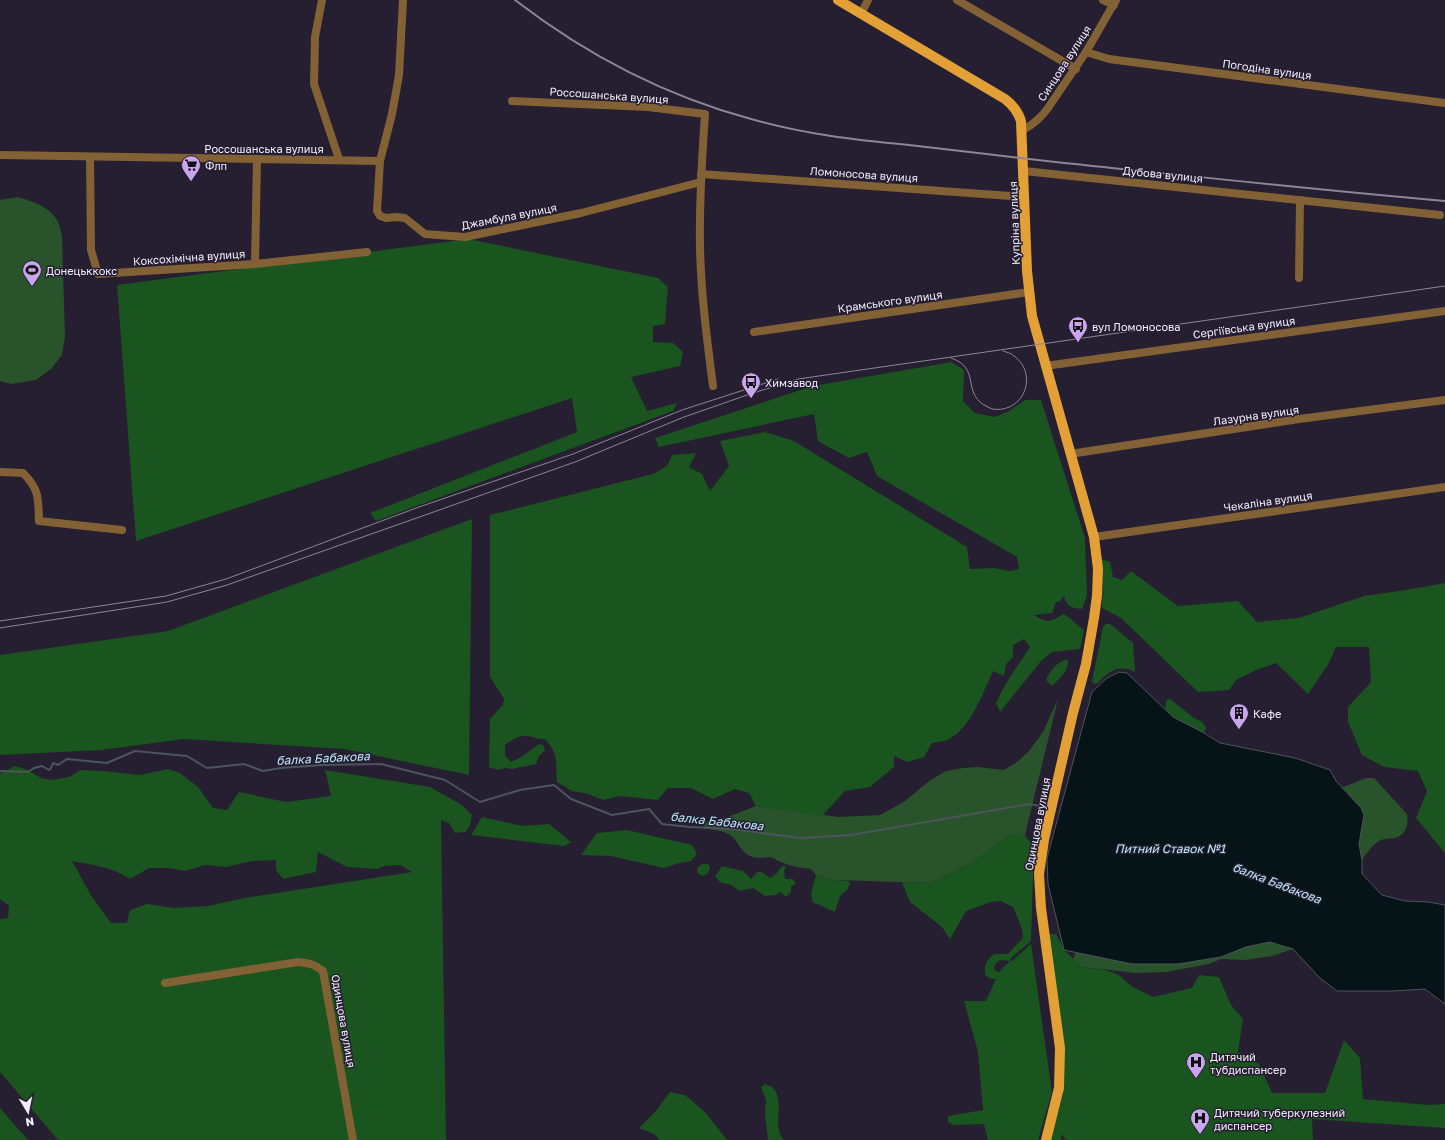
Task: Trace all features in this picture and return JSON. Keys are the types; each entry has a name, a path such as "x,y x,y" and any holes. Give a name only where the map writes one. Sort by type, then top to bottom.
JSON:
{"main road":[{"name":"Купріна вулиця","path":"838,0 1006,99 1012,104 1018,113 1022,130 1029,292 1032,316 1094,537"},
{"name":"Одинцова вулиця","path":"1046,1140 1058,1092 1060,1048 1041,908 1039,874 1044,840 1073,713 1086,664 1094,618 1097,596 1098,569 1094,537"}],"street":[{"path":"322,0 315,37 314,84 339,159"},
{"path":"380,161 392,114 399,75 403,0"},
{"path":"861,14 868,0"},
{"path":"957,0 1076,68"},
{"path":"1103,0 1115,2"},
{"name":"Синцова вулиця","path":"1022,130 1033,125 1042,117 1076,68 1115,2"},
{"name":"Погодіна вулиця","path":"1086,52 1109,59 1445,103"},
{"name":"Россошанська вулиця","path":"512,101 648,107 705,114 701,178"},
{"name":"Россошанська вулиця","path":"0,155 299,160 339,159 380,161"},
{"name":"Коксохімічна вулиця","path":"90,157 91,250 98,274 255,264 367,252"},
{"name":"Коксохімічна вулиця","path":"255,264 257,159"},
{"name":"Джамбула вулиця","path":"380,161 377,211 380,216 405,218 425,234 466,237 581,213 701,178"},
{"name":"Дубова вулиця","path":"1024,171 1440,215"},
{"path":"701,178 700,248 706,334 713,386"},
{"name":"Ломоносова вулиця","path":"701,178 1025,197"},
{"path":"1299,278 1300,200"},
{"name":"Крамського вулиця","path":"754,332 1029,292"},
{"name":"Сергіївська вулиця","path":"1045,366 1445,311"},
{"name":"Лазурна вулиця","path":"1070,454 1300,419 1445,400"},
{"path":"0,472 23,473 31,481 38,495 39,521 122,530"},
{"name":"Чекаліна вулиця","path":"1094,537 1445,487"},
{"name":"Одинцова вулиця","path":"165,983 298,962 317,966 322,971 353,1140"}],"green space":[{"name":"Донецьккокс","path":"18,197 46,208 58,222 62,237 65,337 62,355 52,368 36,380 11,384 0,381 0,200"},
{"path":"468,239 658,278 668,287 665,324 653,326 653,342 673,343 683,352 680,366 631,377 647,411 677,403 673,411 376,521 370,513 577,432 572,398 136,541 117,285"},
{"path":"951,362 964,370 963,401 975,413 995,417 1009,411 1025,400 1041,400 1085,538 1087,595 1082,609 1068,605 1064,596 1060,601 1056,602 1052,613 1034,615 1046,620 1056,619 1063,614 1069,617 1084,630 1080,649 1052,652 1041,661 1000,712 996,703 1006,683 1030,647 1024,639 1013,645 1013,657 1006,664 1004,676 993,671 980,701 961,730 953,737 944,741 932,743 924,757 908,762 894,756 894,767 870,787 845,791 822,816 756,806 749,793 735,789 713,799 691,788 668,788 658,800 620,796 603,800 588,794 572,791 557,782 556,759 550,745 545,739 528,736 517,737 505,745 505,756 511,762 521,757 539,744 543,745 545,750 539,756 536,764 512,769 505,768 497,770 489,767 490,719 503,705 504,699 490,677 490,515 653,474 667,466 672,455 696,453 689,467 702,474 710,491 729,466 720,441 765,432 794,441 967,547 970,569 994,568 1009,571 1019,569 1017,557 877,476 867,452 849,458 818,441 814,414 659,447 655,438 813,386"},
{"path":"472,519 469,775 344,749 184,739 101,750 0,755 0,655 168,631"},
{"path":"1101,559 1110,562 1113,577 1122,580 1131,571 1178,606 1238,601 1257,622 1299,618 1364,596 1445,583 1445,853 1416,818 1427,791 1418,771 1384,767 1362,755 1348,722 1348,707 1371,682 1369,647 1336,647 1329,663 1308,694 1276,663 1256,670 1236,680 1229,690 1198,692 1121,618 1102,608 1103,584"},
{"path":"1106,624 1110,624 1133,643 1135,672 1124,669 1115,670 1106,675 1098,683 1094,684 1092,681 1103,627"},
{"path":"1068,659 1065,671 1052,686 1046,680 1050,673 1055,666"},
{"path":"1058,699 1025,835 1009,835 975,861 931,883 833,880 816,875 811,869 790,865 771,857 758,858 750,856 743,851 736,841 727,833 703,828 706,822 728,817 756,806 839,817 880,815 905,801 929,781 946,771 977,767 1004,770 1017,762 1029,751 1043,732"},
{"path":"1170,699 1194,718 1202,722 1206,728 1204,733 1173,717 1165,709 1166,701"},
{"path":"15,766 28,770 41,778 53,780 69,777 81,770 140,775 168,769 180,773 198,787 213,808 227,810 239,792 286,802 331,796 325,770 430,787 462,805 472,815 470,825 466,832 455,833 449,823 441,820 446,1140 58,1140 0,1072 0,919 8,918 9,906 0,899 0,774","holes":["318,852 347,867 377,869 384,866 400,865 412,872 244,898 208,906 174,908 147,904 130,910 127,923 111,923 92,897 72,861 109,869 130,879 149,868 169,868 185,871 205,865 226,867 252,861 276,860 276,870 283,879 316,872"]},
{"path":"1366,778 1374,778 1407,814 1408,822 1406,829 1399,837 1379,841 1372,847 1362,860 1357,855 1341,788"},
{"path":"482,817 522,826 549,824 571,842 564,846 471,835"},
{"path":"627,830 692,845 697,854 691,861 664,868 611,856 581,855 597,833"},
{"path":"1009,835 1025,835 1034,847 1031,941 1012,957 1010,961 1012,961 1031,944 1052,1092 1038,1140 988,1140 984,1124 953,1125 948,1122 948,1116 983,1110 978,1052 964,1001 986,1001 996,979 991,979 985,975 986,963 994,954 1008,954 1023,938 1022,929 1013,907 1001,901 991,902 966,911 950,939 942,927 910,902 902,882 931,883 975,861","holes":["1000,960 1010,961 999,972 994,968 995,964"]},
{"path":"702,864 708,864 710,867 708,873 703,876 698,874 697,868"},
{"path":"722,866 743,871 751,879 757,872 762,872 770,878 777,873 782,866 786,866 784,871 785,879 793,879 796,884 791,886 791,892 786,897 781,892 776,895 765,896 753,888 740,891 731,885 720,882 715,876"},
{"path":"816,875 833,880 849,881 850,884 847,890 840,896 835,912 813,903 811,893"},
{"path":"1227,919 1293,949 1272,956 1245,960 1221,959 1209,964 1166,972 1136,973 1082,967 1073,959 1076,952"},
{"name":"Дитячий тубдиспансер","path":"1047,934 1056,934 1064,950 1082,967 1105,970 1119,975 1131,986 1153,997 1192,988 1199,975 1219,977 1231,1005 1243,1019 1238,1052 1259,1064 1272,1093 1325,1093 1344,1040 1360,1058 1363,1099 1429,1105 1445,1104 1445,1128 1312,1119 1313,1140 1066,1140 1061,1134 1061,1140 1050,1140 1063,1094 1054,974"},
{"path":"765,1084 772,1087 777,1093 780,1135 784,1140 768,1140 765,1114 766,1100 761,1087"},
{"path":"670,1092 685,1095 706,1113 727,1140 660,1140 654,1134 639,1128 655,1112"},
{"path":"0,1108 28,1140 0,1140"}],"water":[{"name":"Питний Ставок №1","path":"1119,672 1127,673 1173,717 1220,743 1295,758 1330,770 1336,781 1361,808 1364,815 1359,844 1362,860 1362,874 1382,895 1405,901 1428,902 1445,905 1445,1004 1425,989 1393,991 1337,991 1320,978 1293,949 1270,942 1246,947 1221,957 1178,964 1132,964 1064,950 1048,884 1047,858 1092,692 1107,678"}],"waterway":[{"name":"балка Бабакова","path":"0,771 28,772 34,768 42,766 49,770 53,763 58,765 67,759 107,763 135,751 187,756 207,768 244,764 263,771 323,765 381,764 445,780 480,802 520,790 554,785 571,799 612,815 649,809 662,824 733,829 800,838 851,835 1030,804 1049,808"}],"tram line":[{"path":"0,628 167,602 227,585 575,462 684,417 798,379 1445,286"},
{"path":"951,358 960,362 966,368 977,399 992,409 1003,409 1020,399 1026,382 1026,373 1022,364 1013,355 1003,351"},
{"path":"0,621 166,596 226,579 419,507 573,454 682,410 778,379"}],"railway":[{"path":"515,0 569,38 627,71 688,98 751,119 790,129 849,139 1064,163 1302,188 1445,201"}],"place":[{"name":"Флп","path":"191,182"},
{"name":"Донецьккокс","path":"32,287"},
{"name":"вул Ломоносова","path":"1078,343"},
{"name":"Химзавод","path":"751,399"},
{"name":"Кафе","path":"1239,730"},
{"name":"Дитячий тубдиспансер","path":"1196,1079"},
{"name":"Дитячий туберкулезний диспансер","path":"1200,1135"}]}
